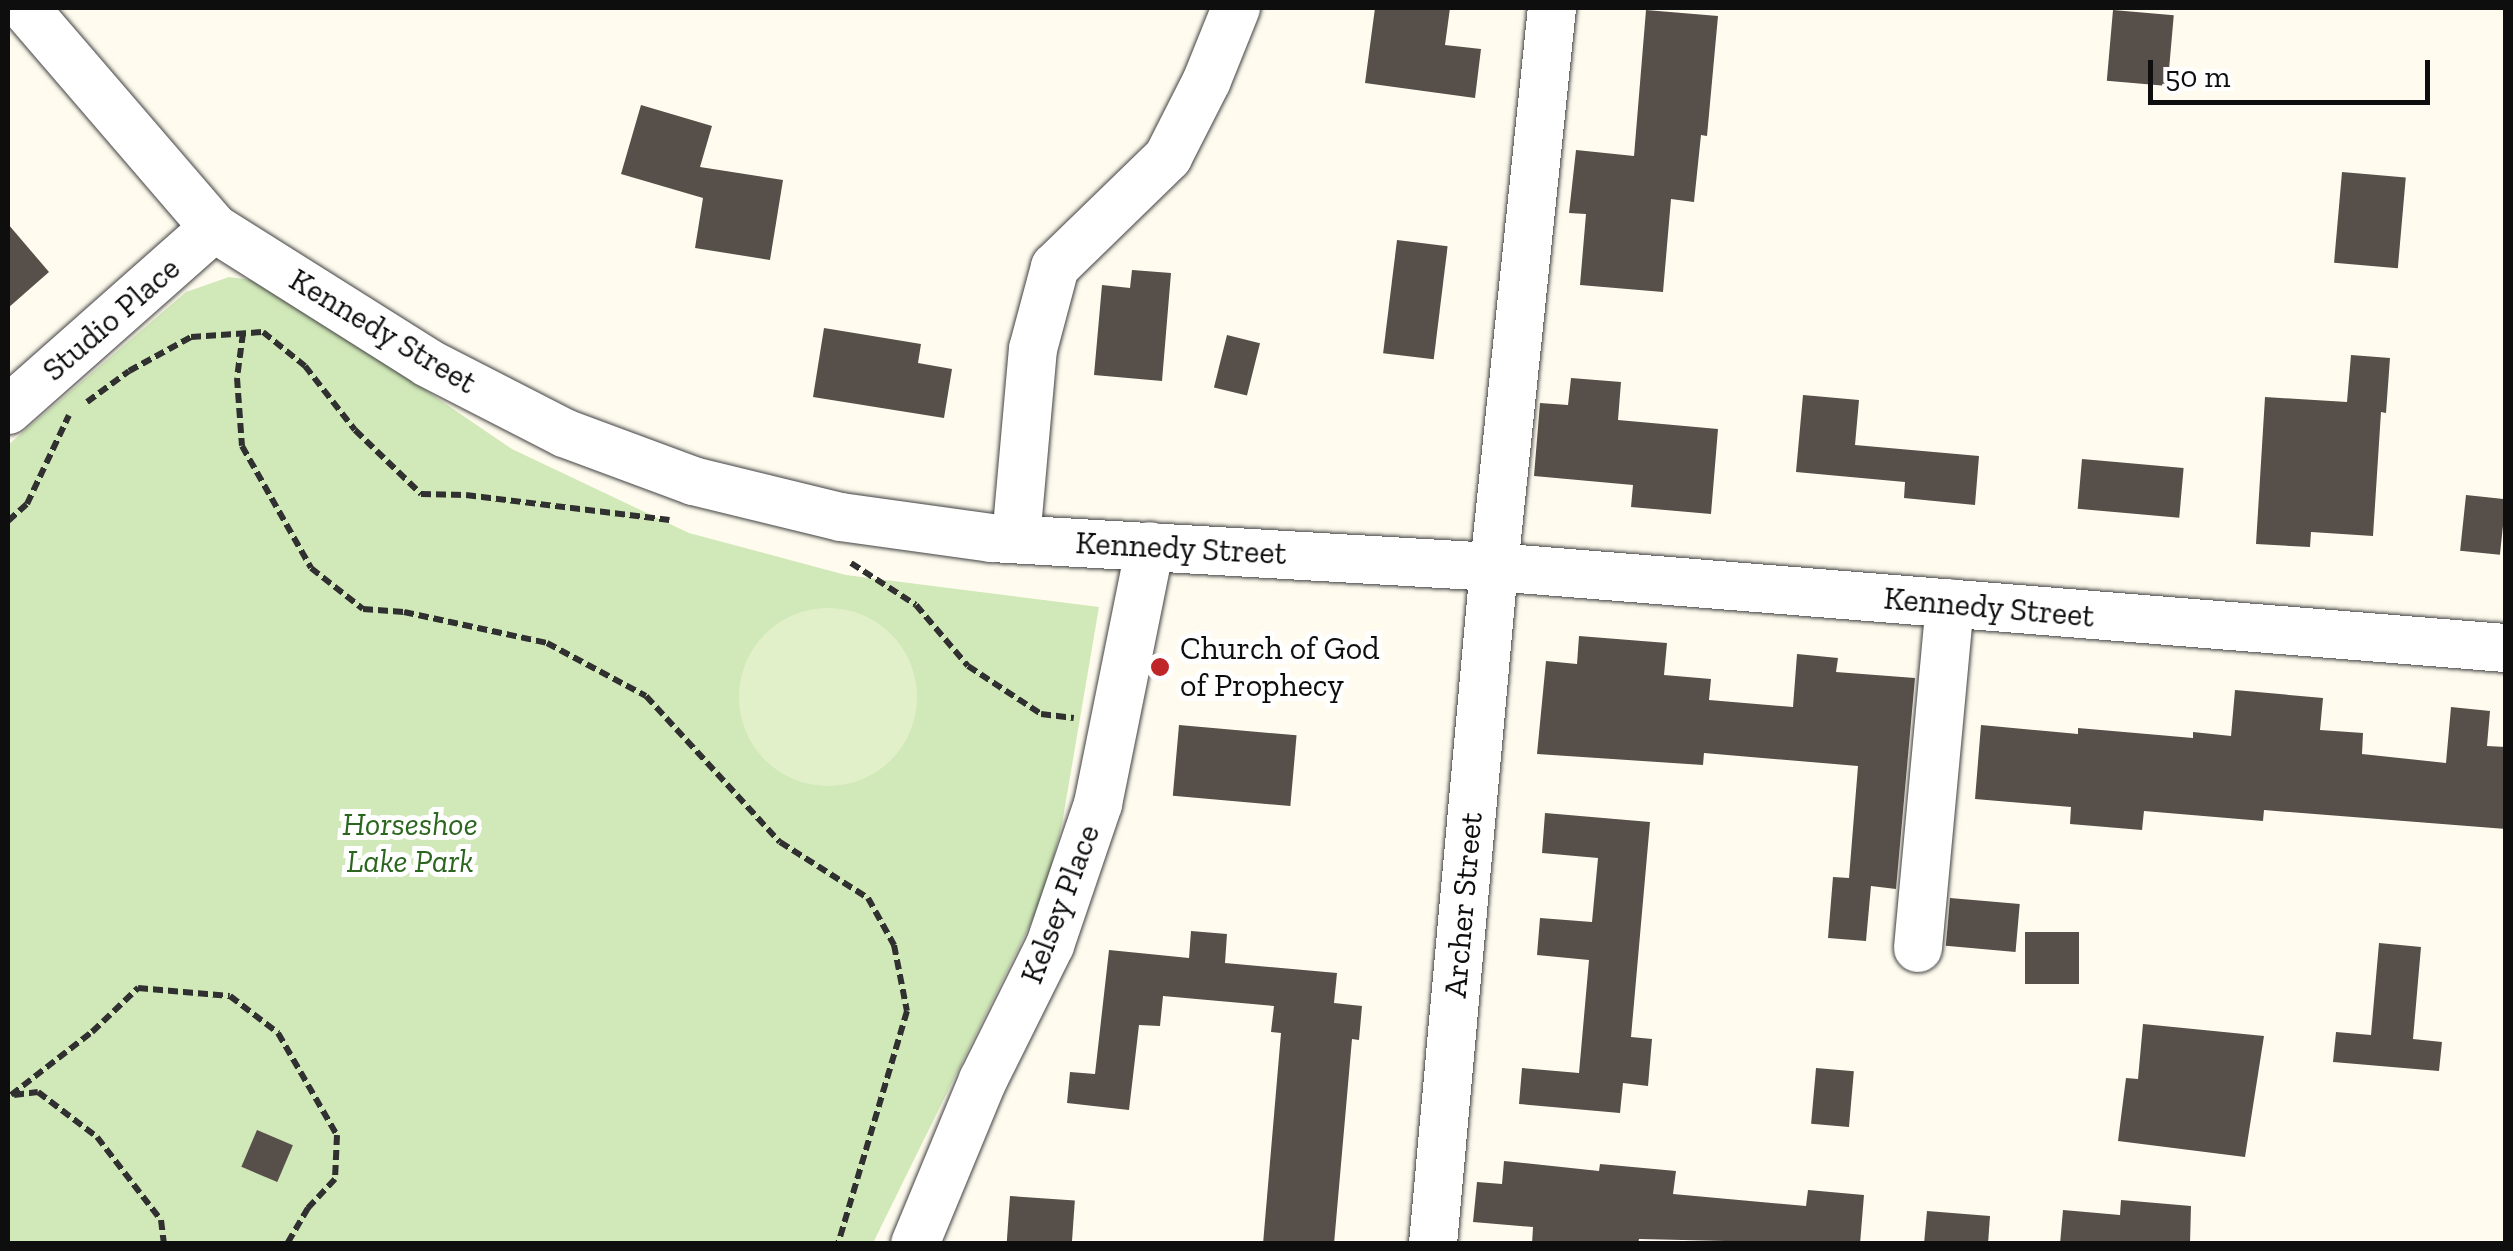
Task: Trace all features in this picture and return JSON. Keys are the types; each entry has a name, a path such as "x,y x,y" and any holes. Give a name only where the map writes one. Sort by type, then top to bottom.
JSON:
{"street":[{"name":"Kennedy Street","path":"25,8 214,228 428,363 564,433 694,482 841,517 1016,539 1494,566 2506,648"},
{"path":"1016,539 1033,349 1055,267 1168,157 1208,80 1236,8"},
{"name":"Archer Street","path":"1432,1244 1494,566 1552,8"},
{"name":"Studio Place","path":"8,410 214,228"},
{"name":"Kelsey Place","path":"915,1244 984,1080 1050,945 1098,804 1150,546"},
{"path":"1918,948 1950,604"}],"path":[{"path":"8,521 26,504 69,415 128,371 192,337 263,332 305,366 355,430 421,494 466,495 684,522"},
{"path":"243,333 237,378 242,446 311,568 363,609 404,612 547,642 646,696 780,842 868,898 894,945 907,1011 838,1244"},
{"path":"842,557 916,605 968,666 1041,714 1114,722"},
{"path":"9,1095 92,1032 138,988 230,996 278,1032 337,1135 335,1179 308,1208 288,1244"},
{"path":"9,1095 38,1092 97,1137 161,1220 164,1244"}],"green space":[{"name":"Horseshoe Lake Park","path":"229,277 267,282 512,449 689,533 846,575 1099,607 1062,824 1043,898 873,1243 8,1243 8,445 186,292"},
{"path":"828,608 862,615 891,634 910,663 917,697 910,731 891,760 862,779 828,786 794,779 765,760 746,731 739,697 746,663 765,634 794,615"}],"building":[{"path":"1375,8 1450,8 1445,45 1481,49 1475,98 1365,83"},
{"path":"1646,10 1718,16 1707,136 1701,135 1694,202 1671,199 1663,292 1580,285 1586,214 1569,213 1576,150 1634,156"},
{"path":"2113,10 2174,15 2168,86 2107,81"},
{"path":"641,105 712,126 700,167 783,180 770,260 695,248 703,198 621,174"},
{"path":"2342,172 2406,178 2398,268 2334,263"},
{"path":"8,224 49,272 8,308"},
{"path":"1397,240 1448,246 1434,359 1383,353"},
{"path":"1132,270 1171,273 1162,381 1094,375 1102,285 1130,288"},
{"path":"824,328 921,344 918,363 952,369 944,418 813,397"},
{"path":"1227,335 1260,343 1247,396 1214,387"},
{"path":"2351,355 2390,358 2386,413 2381,412 2373,536 2311,532 2310,547 2256,544 2265,397 2347,402"},
{"path":"1571,378 1621,382 1618,420 1718,429 1711,514 1631,507 1633,485 1534,476 1540,403 1568,405"},
{"path":"1803,395 1859,400 1855,445 1979,456 1975,505 1904,498 1905,482 1796,472"},
{"path":"2082,459 2184,468 2179,518 2078,509"},
{"path":"2466,495 2506,499 2500,555 2460,551"},
{"path":"1579,636 1667,643 1664,675 1711,679 1709,700 1793,707 1797,654 1838,658 1836,672 1915,678 1896,889 1871,886 1866,941 1828,938 1833,877 1849,878 1858,766 1704,753 1703,765 1537,754 1546,661 1577,664"},
{"path":"2235,690 2323,698 2320,730 2363,733 2362,754 2446,763 2451,707 2490,711 2487,746 2506,747 2506,829 2264,810 2263,821 2144,811 2142,830 2070,824 2071,807 1975,799 1981,725 2078,734 2078,728 2193,738 2193,732 2231,736"},
{"path":"1179,725 1297,735 1290,806 1173,796"},
{"path":"1545,813 1650,822 1631,1037 1652,1039 1648,1086 1623,1083 1620,1113 1519,1104 1522,1068 1579,1073 1589,960 1537,955 1540,918 1592,922 1598,858 1542,853"},
{"path":"1950,898 2020,904 2016,952 1946,946"},
{"path":"1191,931 1227,934 1225,963 1337,973 1334,1003 1362,1006 1359,1040 1352,1039 1334,1244 1263,1244 1281,1033 1271,1032 1274,1006 1163,996 1160,1026 1139,1025 1129,1110 1067,1103 1070,1072 1095,1074 1109,950 1189,958"},
{"path":"2025,932 2079,932 2079,984 2025,984"},
{"path":"2379,943 2421,947 2413,1039 2442,1042 2439,1071 2333,1062 2336,1032 2371,1035"},
{"path":"2143,1024 2264,1036 2245,1157 2118,1141 2126,1078 2138,1079"},
{"path":"1816,1068 1854,1071 1849,1127 1811,1124"},
{"path":"257,1130 293,1145 277,1182 241,1167"},
{"path":"1504,1161 1599,1171 1600,1164 1676,1171 1673,1194 1806,1206 1808,1190 1864,1195 1860,1244 1639,1239 1638,1244 1532,1244 1533,1227 1473,1222 1477,1182 1502,1184"},
{"path":"1010,1196 1075,1201 1072,1244 1007,1244"},
{"path":"2121,1200 2191,1206 2190,1244 2060,1244 2063,1210 2120,1215"},
{"path":"1927,1211 1990,1216 1988,1244 1924,1244"}],"place":[{"name":"Church of God of Prophecy","path":"1160,667"}]}
